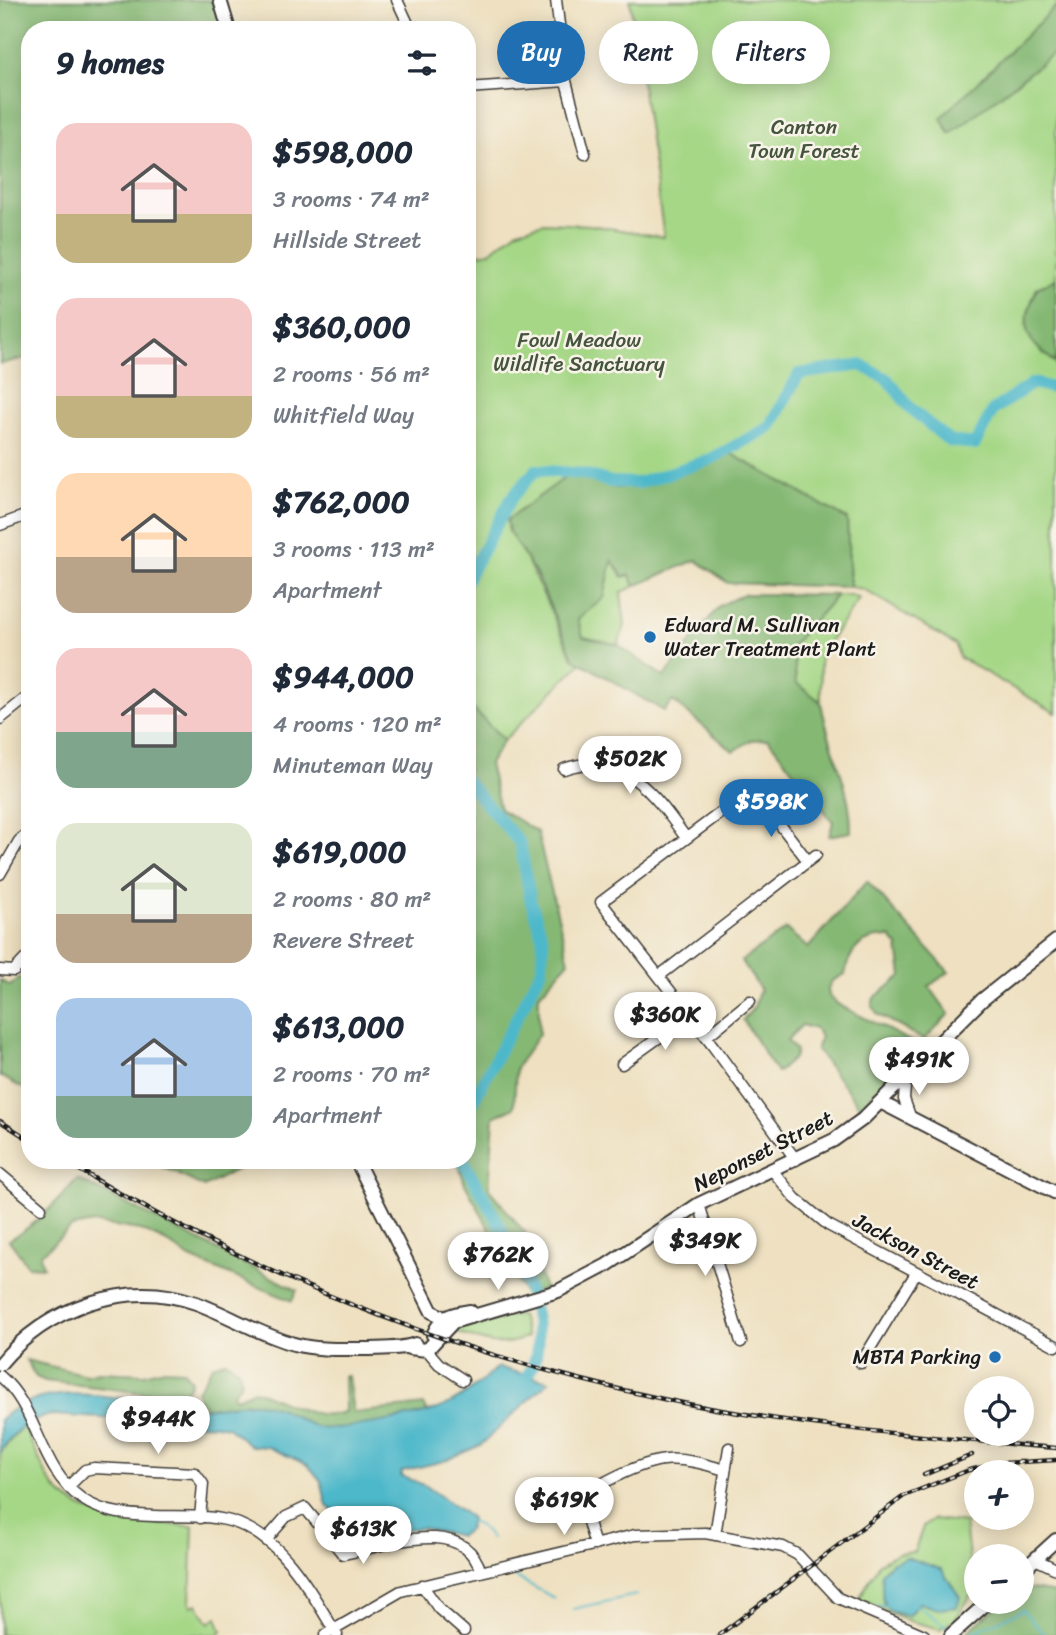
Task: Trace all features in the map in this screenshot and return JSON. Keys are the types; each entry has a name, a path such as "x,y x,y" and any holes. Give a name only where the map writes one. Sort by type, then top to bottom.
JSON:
{"main road":[{"path":"220,0 226,21"},
{"name":"Neponset Street","path":"442,1320 448,1314 476,1310 483,1312 540,1298 596,1271 699,1204 796,1160 856,1125 982,1000 1056,941"},
{"path":"880,1102 1056,1193"},
{"path":"361,1169 425,1293 432,1312 442,1320"},
{"path":"0,1364 24,1338 58,1315 108,1298 144,1294 193,1302 278,1339 308,1347 427,1350 442,1320"},
{"path":"409,1348 429,1342 442,1320"},
{"path":"1035,1559 1056,1540"},
{"path":"951,1635 974,1614"}],"street":[{"path":"397,0 407,21"},
{"path":"556,0 559,21"},
{"path":"476,87 524,84"},
{"path":"567,84 584,154"},
{"path":"0,526 21,518"},
{"path":"1,717 21,702"},
{"path":"564,769 582,763 597,763 628,775 665,809 685,838"},
{"path":"659,976 812,858 759,797 751,793 743,794 601,902 706,1037 796,1160"},
{"path":"0,874 21,839"},
{"path":"0,970 14,971 21,964"},
{"path":"706,1037 750,1001"},
{"path":"622,1064 690,1016"},
{"path":"906,1075 904,1099 911,1119"},
{"name":"Jackson Street","path":"773,1171 795,1198 828,1225 1056,1346"},
{"path":"0,1174 41,1208"},
{"path":"699,1204 741,1342"},
{"path":"861,1363 916,1273"},
{"path":"427,1350 439,1364 463,1380"},
{"path":"0,1376 19,1398 47,1461 68,1487 88,1503 117,1513 200,1518 238,1524 266,1539 302,1580 332,1633 393,1594 655,1532 715,1535 789,1549 838,1598 924,1635"},
{"path":"715,1535 728,1475 729,1448"},
{"path":"595,1545 587,1516 588,1502 598,1486 661,1458 699,1462 728,1475"},
{"path":"68,1487 85,1470 94,1468 195,1473 202,1483 200,1518"},
{"path":"574,1496 588,1502"},
{"path":"266,1539 286,1517 304,1508 343,1554 428,1536 467,1549 478,1562 481,1572"},
{"path":"1035,1559 1056,1569"},
{"path":"422,1585 439,1609 464,1631"}],"green space":[{"path":"0,0 211,0 221,21 21,21 21,359 0,364"},
{"path":"630,0 1056,0 1056,279 1037,288 1028,313 1027,331 1036,346 1056,363 1056,713 959,657 956,645 863,589 850,587 847,519 728,452 702,467 680,474 663,474 635,486 616,488 570,474 508,520 573,658 581,663 504,740 476,712 476,254 490,252 518,230 544,223 590,225 664,237 642,84 698,84 698,21 633,21"},
{"path":"1056,6 1056,52 950,134 941,118"},
{"path":"1056,279 1056,363 1036,346 1027,331 1027,323 1037,288"},
{"path":"728,452 847,519 850,587 728,583 696,560 635,586 630,575 623,577 612,560 604,598 578,619 583,637 618,645 664,677 719,606 744,594 837,595 793,644 796,683 821,702 848,799 851,832 829,836 833,822 768,739 752,740 733,751 673,701 664,711 573,658 536,574 509,532 507,520 570,474 616,488 635,486 663,474 681,474 702,467"},
{"path":"612,559 630,575 635,586 621,593 625,625 618,645 583,637 577,619 604,598"},
{"path":"837,595 851,595 859,599 820,655 821,702 796,684 793,644"},
{"path":"476,712 504,740 489,764 500,809 537,832 569,961 539,995 539,1034 516,1068 514,1107 494,1117 489,1189 540,1251 537,1266 545,1289 525,1295 465,1184 460,1169 476,1169"},
{"path":"867,881 949,972 929,986 949,1014 924,1040 877,1014 872,1005 874,998 902,976 898,946 890,937 881,937 865,942 854,950 845,974 832,981 828,988 829,996 839,1005 918,1045 860,1107 816,1049 821,1037 815,1029 802,1025 787,1040 796,1051 794,1058 777,1073 743,1020 754,1007 760,989 741,961 786,929 808,948"},
{"path":"21,977 21,1087 0,1076 0,980 10,986"},
{"path":"167,1169 237,1169 204,1187"},
{"path":"77,1179 297,1290 292,1301 190,1258 165,1241 140,1230 94,1223 72,1227 40,1255 43,1267 28,1266 9,1240 37,1220"},
{"path":"521,1315 527,1337 516,1341 497,1344 451,1330 463,1323"},
{"path":"26,1360 86,1375 98,1372 144,1374 164,1369 183,1370 191,1380 185,1392 168,1395 45,1381 36,1377"},
{"path":"226,1360 239,1371 242,1381 233,1394 236,1398 254,1390 309,1412 345,1412 344,1376 348,1376 353,1413 424,1405 429,1416 341,1438 215,1412 199,1402 197,1391 213,1365"},
{"path":"23,1425 46,1474 57,1490 72,1503 112,1518 133,1522 193,1526 190,1603 192,1606 197,1604 209,1623 217,1617 222,1631 217,1635 0,1635 0,1453"},
{"path":"934,1519 964,1523 966,1530 964,1606 955,1620 940,1629 909,1621 859,1599 879,1563 898,1553 914,1552 923,1527"},
{"path":"1034,1589 1056,1593 1056,1635 964,1635 988,1614 1034,1614"}],"water":[{"path":"498,1367 549,1381 481,1445 444,1461 402,1471 401,1476 426,1486 471,1518 469,1529 460,1536 422,1528 351,1532 348,1523 327,1506 321,1481 308,1465 268,1447 251,1446 228,1427 217,1425 52,1415 35,1420 22,1428 0,1453 0,1420 18,1406 39,1398 86,1395 182,1403 205,1408 258,1403 281,1409 316,1427 339,1428 395,1419 445,1406"},
{"path":"906,1557 941,1569 960,1597 957,1607 938,1609 919,1603 908,1616 889,1610 883,1601 881,1573 891,1563"}],"waterway":[{"path":"476,563 512,497 536,470 583,474 611,482 639,483 709,460 770,427 799,374 861,365 887,379 911,409 949,441 975,444 993,410 1033,383 1056,389"},
{"path":"476,792 520,843 531,902 543,939 542,969 476,1096"},
{"path":"468,1169 508,1241 533,1306 538,1337 533,1364 518,1386"},
{"path":"471,1522 480,1526 491,1539"},
{"path":"510,1574 554,1598"},
{"path":"573,1609 636,1595"},
{"path":"916,1605 949,1628"},
{"path":"876,1606 886,1606"},
{"path":"967,1635 1023,1610 1044,1635"}],"railway":[{"path":"0,1121 21,1134"},
{"path":"78,1169 205,1239 278,1273 353,1305 506,1359 663,1399 761,1416 908,1435 1056,1448"},
{"path":"924,1475 972,1455"},
{"path":"719,1635 904,1496 969,1470 1003,1463 1056,1460"}],"place":[{"name":"Edward M. Sullivan Water Treatment Plant","path":"650,637"},
{"name":"MBTA Parking","path":"995,1357"}],"park label":[{"name":"Canton Town Forest","path":"804,139"},
{"name":"Fowl Meadow Wildlife Sanctuary","path":"579,352"}]}
